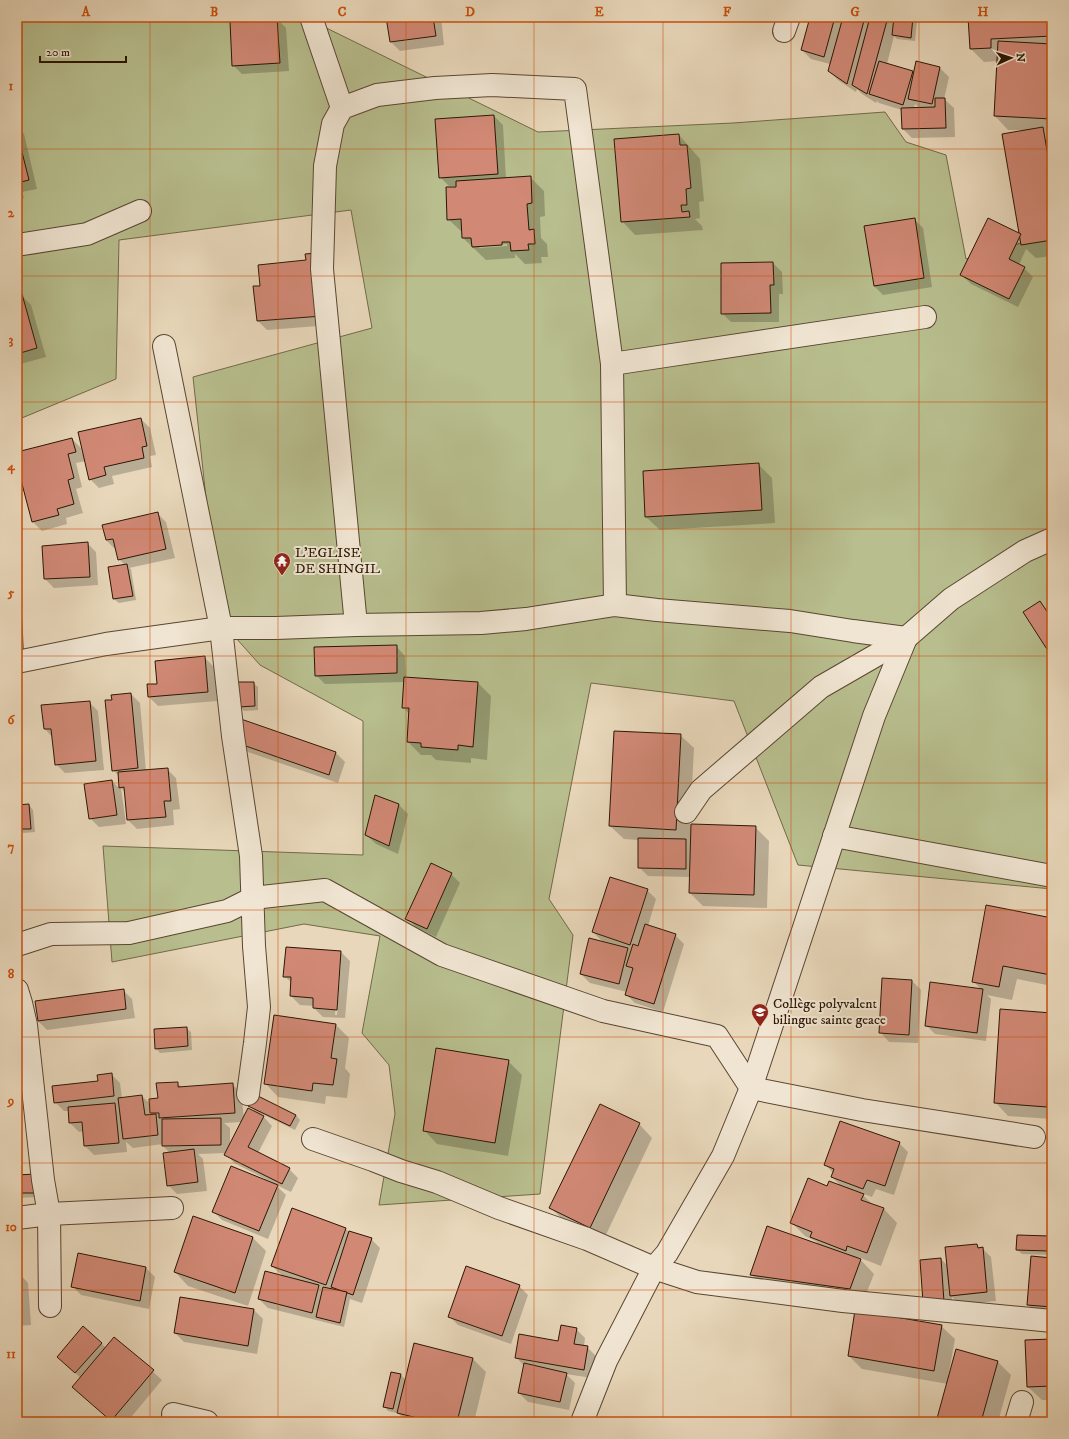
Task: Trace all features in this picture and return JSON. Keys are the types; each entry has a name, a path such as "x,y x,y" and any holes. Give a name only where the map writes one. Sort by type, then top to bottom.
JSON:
{"street":[{"path":"311,17 342,108"},
{"path":"356,625 322,269 325,166 333,124 342,108 377,95 435,88 492,85 576,89 612,364 615,605"},
{"path":"17,245 87,234 140,211"},
{"path":"612,364 925,317"},
{"path":"164,346 221,628 233,736 251,856 254,946 259,1007 256,1043 248,1094"},
{"path":"686,812 701,790 821,687 906,638 951,599 1025,551 1052,540"},
{"path":"17,662 106,644 221,628 481,623 526,619 615,605 790,621 906,638"},
{"path":"582,1422 606,1360 654,1268 667,1253 723,1156 751,1088 874,716 906,638"},
{"path":"834,836 1052,876"},
{"path":"17,945 52,934 129,933 227,911 253,898 326,890 442,955 603,1011 717,1036 751,1088 862,1110 1034,1137"},
{"path":"17,990 26,1025 49,1214 50,1306"},
{"path":"313,1139 401,1171 437,1182 499,1208 587,1239 654,1268 697,1282 842,1301 1052,1321"},
{"path":"17,1218 49,1214 172,1208"},
{"path":"173,1414 207,1422"}],"green space":[{"path":"17,17 304,17 538,132 733,123 885,112 906,142 946,155 966,259 1052,234 1052,889 798,865 734,701 591,683 549,899 573,935 540,1194 379,1205 395,1114 389,1065 362,1033 380,936 304,924 112,962 103,846 363,855 363,721 260,665 219,619 193,377 372,328 351,210 119,240 116,379 17,420"},
{"path":"17,539 24,660 17,662"}],"building":[{"path":"386,17 433,17 436,36 390,42"},
{"path":"810,17 835,17 824,57 801,50"},
{"path":"843,17 865,17 847,84 828,71"},
{"path":"870,17 888,17 867,94 852,85"},
{"path":"894,17 913,17 911,38 892,35"},
{"path":"968,17 1052,17 1052,36 991,39 991,48 970,49"},
{"path":"277,18 280,63 232,66 230,21"},
{"path":"998,41 1052,44 1052,119 994,116"},
{"path":"879,61 913,71 903,105 869,94"},
{"path":"916,61 940,67 932,104 908,99"},
{"path":"935,98 945,98 946,128 902,129 901,108 935,107"},
{"path":"494,115 498,174 439,178 435,119"},
{"path":"1043,127 1052,180 1052,240 1021,245 1002,134"},
{"path":"17,132 29,180 17,183"},
{"path":"679,134 680,145 687,145 691,188 686,189 687,205 681,205 682,212 689,211 690,217 621,222 614,139"},
{"path":"531,176 532,203 527,204 529,230 534,229 535,244 528,244 529,250 511,251 510,242 502,242 502,245 472,247 471,238 462,238 461,219 447,220 446,187 456,187 456,181"},
{"path":"915,218 924,278 874,286 864,226"},
{"path":"988,218 1021,234 1009,259 1025,267 1009,299 960,275"},
{"path":"316,253 322,316 257,321 253,286 260,286 258,265 306,260 305,254"},
{"path":"773,262 774,285 770,285 771,313 721,314 721,263"},
{"path":"22,294 37,348 17,354 17,296"},
{"path":"141,418 147,446 142,447 144,458 104,467 106,475 89,480 78,432"},
{"path":"72,438 76,452 68,454 74,478 68,480 74,504 57,509 59,515 32,522 17,465 17,452"},
{"path":"759,463 762,510 645,517 643,471"},
{"path":"158,512 166,549 118,560 113,539 106,540 102,525"},
{"path":"88,542 90,577 44,579 42,546"},
{"path":"127,564 133,596 113,599 108,567"},
{"path":"1040,601 1052,619 1052,657 1023,612"},
{"path":"397,645 397,673 315,676 314,647"},
{"path":"205,656 208,692 148,697 147,684 157,684 155,661"},
{"path":"404,677 478,682 473,747 458,745 458,750 421,747 421,743 407,742 409,708 402,708"},
{"path":"238,682 254,682 255,706 238,707"},
{"path":"131,693 138,768 112,771 105,700 112,700 111,695"},
{"path":"90,701 96,761 55,765 51,729 44,729 41,705"},
{"path":"238,718 336,752 329,775 237,743"},
{"path":"614,731 681,734 676,830 609,826"},
{"path":"168,768 171,801 164,801 166,817 127,820 124,787 119,788 118,772"},
{"path":"112,780 117,815 89,819 84,784"},
{"path":"375,795 399,804 389,846 365,835"},
{"path":"29,804 31,829 18,829 17,805"},
{"path":"691,824 756,826 754,895 689,893"},
{"path":"638,838 686,839 686,869 638,868"},
{"path":"431,863 452,873 427,929 405,919"},
{"path":"610,877 648,889 630,945 592,932"},
{"path":"986,905 1052,918 1051,975 1003,966 999,987 972,982"},
{"path":"645,924 676,934 654,1004 625,995 633,968 626,966 633,944 638,946"},
{"path":"589,938 628,948 619,984 580,974"},
{"path":"286,947 341,951 337,1010 313,1008 313,998 290,996 291,977 283,977"},
{"path":"882,978 912,980 909,1035 879,1033"},
{"path":"930,982 983,989 977,1033 925,1026"},
{"path":"124,989 126,1009 38,1021 35,1001"},
{"path":"1000,1009 1052,1013 1047,1107 994,1103"},
{"path":"274,1015 336,1024 331,1058 337,1059 333,1085 313,1083 312,1091 264,1084"},
{"path":"187,1027 188,1046 155,1049 154,1029"},
{"path":"17,1038 22,1071 17,1071"},
{"path":"436,1048 509,1060 495,1143 423,1131"},
{"path":"112,1073 114,1096 54,1103 52,1086 98,1081 97,1075"},
{"path":"178,1082 178,1087 233,1083 235,1113 159,1118 159,1113 150,1113 149,1099 158,1098 156,1083"},
{"path":"254,1094 296,1115 290,1126 248,1106"},
{"path":"142,1095 145,1115 156,1114 158,1135 123,1139 118,1098"},
{"path":"115,1103 119,1143 84,1146 82,1122 69,1123 68,1107"},
{"path":"600,1104 640,1123 590,1228 549,1208"},
{"path":"248,1108 264,1116 248,1147 290,1168 282,1184 224,1155"},
{"path":"221,1118 221,1145 162,1146 162,1119"},
{"path":"840,1121 900,1142 885,1186 867,1180 863,1189 831,1177 834,1169 824,1165"},
{"path":"194,1149 198,1182 167,1186 163,1153"},
{"path":"231,1166 278,1185 259,1231 212,1212"},
{"path":"35,1174 36,1193 17,1193 17,1175"},
{"path":"808,1178 827,1186 829,1181 864,1194 861,1200 884,1208 867,1253 847,1246 846,1251 810,1237 812,1232 790,1223"},
{"path":"292,1208 346,1228 326,1285 271,1266"},
{"path":"193,1216 253,1237 235,1293 174,1272"},
{"path":"767,1226 861,1259 850,1289 750,1275"},
{"path":"349,1231 372,1238 353,1295 331,1287"},
{"path":"1017,1235 1050,1236 1049,1251 1016,1250"},
{"path":"977,1244 978,1248 983,1247 987,1292 950,1296 945,1247"},
{"path":"78,1253 146,1267 140,1301 71,1287"},
{"path":"1031,1256 1052,1258 1052,1307 1027,1305"},
{"path":"941,1258 944,1302 923,1303 920,1260"},
{"path":"466,1266 520,1285 502,1336 448,1317"},
{"path":"265,1271 319,1285 312,1313 258,1299"},
{"path":"323,1287 347,1292 340,1323 316,1317"},
{"path":"180,1297 254,1309 248,1346 174,1333"},
{"path":"855,1310 942,1325 934,1371 848,1356"},
{"path":"561,1325 577,1328 574,1344 588,1346 584,1370 515,1358 519,1334 558,1341"},
{"path":"83,1326 102,1343 75,1373 57,1357"},
{"path":"114,1337 154,1370 111,1421 72,1387"},
{"path":"1052,1339 1052,1386 1027,1387 1025,1340"},
{"path":"414,1343 473,1358 457,1422 434,1422 397,1413"},
{"path":"956,1349 998,1361 981,1422 936,1422"},
{"path":"524,1363 567,1373 560,1402 518,1393"},
{"path":"391,1372 401,1374 393,1409 383,1407"}],"place":[{"name":"L'EGLISE DE SHINGIL","path":"282,576"},
{"name":"Collège polyvalent bilingue sainte geace","path":"760,1027"}]}
